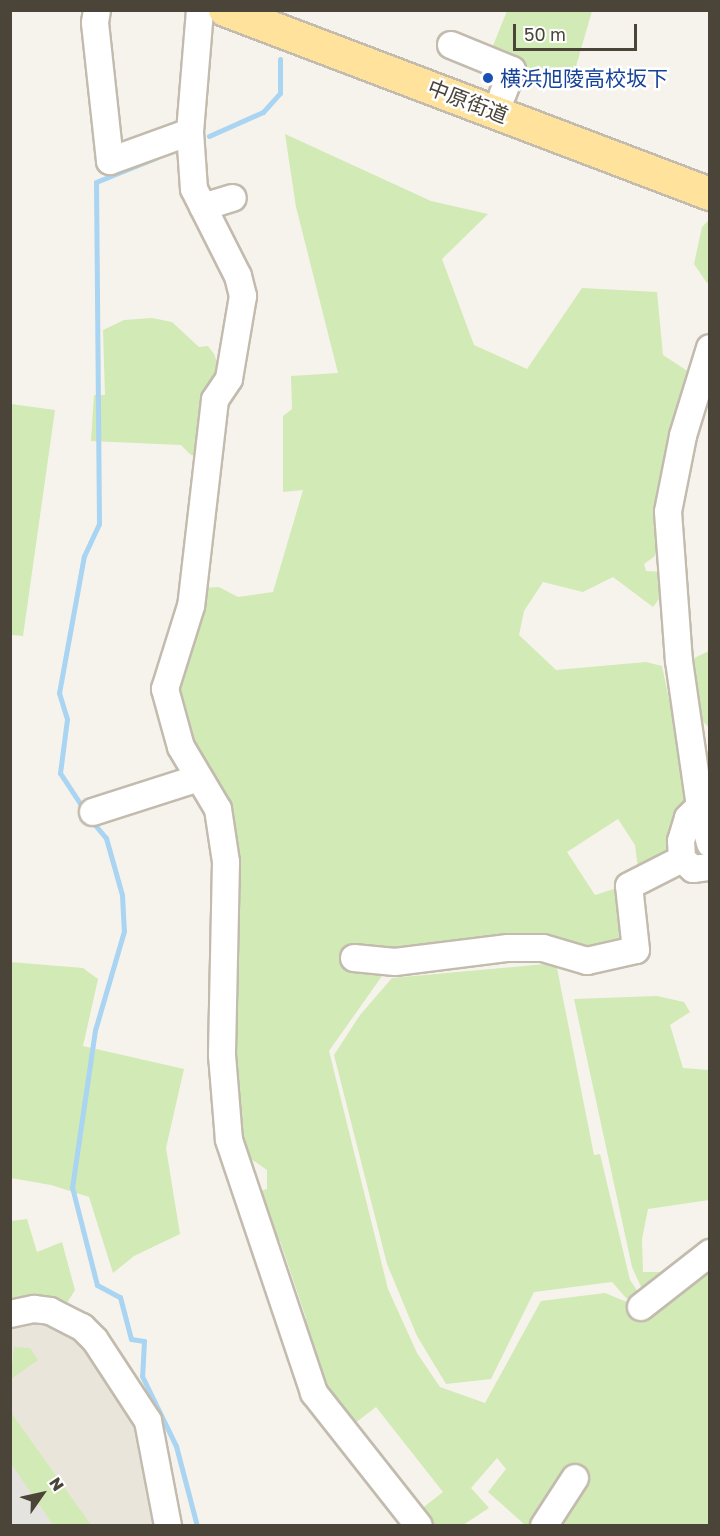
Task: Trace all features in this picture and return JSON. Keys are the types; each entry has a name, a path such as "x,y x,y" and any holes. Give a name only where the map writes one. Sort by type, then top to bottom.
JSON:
{"main road":[{"name":"中原街道","path":"225,10 710,194"},
{"name":"中原街道","path":"287,10 710,174"}],"street":[{"path":"97,10 95,23 110,161 190,132"},
{"path":"200,10 190,132 191,172 203,207 238,276 243,296 229,379 215,400 191,606 165,689 181,747 218,809 226,862 222,1055 229,1140 314,1393 419,1526"},
{"path":"451,45 512,70 504,94"},
{"path":"203,207 233,198"},
{"path":"710,348 683,436 668,512 679,661 700,806 710,844"},
{"path":"93,813 199,778"},
{"path":"700,806 688,818 681,841 682,859 693,869 710,867"},
{"path":"354,958 395,962 508,948 543,948 587,961 636,950 629,886 682,859"},
{"path":"641,1307 710,1253"},
{"path":"10,1314 34,1309 50,1311 82,1327 95,1340 148,1421 168,1526"},
{"path":"544,1526 575,1478"}],"shaded area":[{"path":"29,1318 73,1330 133,1408 161,1525 11,1526 11,1323"},
{"path":"11,1464 53,1525 11,1525"}],"green space":[{"path":"507,11 592,11 570,87 490,53"},
{"path":"285,134 431,201 488,214 442,259 474,345 527,369 582,288 657,292 663,355 692,374 658,492 661,537 655,556 644,564 646,571 663,572 665,591 653,607 613,577 583,592 543,582 524,611 519,635 556,670 646,662 662,666 691,803 678,853 638,868 635,845 618,819 567,852 595,895 623,886 627,943 589,954 394,959 329,1051 388,1289 417,1353 440,1387 485,1403 541,1301 605,1293 649,1311 709,1262 709,1525 525,1525 488,1492 506,1469 497,1458 471,1488 489,1508 463,1525 425,1525 416,1513 443,1492 376,1407 346,1430 298,1336 306,1318 280,1241 264,1243 251,1194 267,1189 267,1170 235,1148 232,1129 234,947 241,892 228,815 190,760 172,702 204,588 219,587 238,597 273,592 303,490 283,492 283,416 292,409 291,376 338,373 296,207"},
{"path":"709,220 710,282 707,283 694,264 702,227"},
{"path":"152,318 172,322 199,347 208,346 214,354 222,376 204,455 191,455 181,445 91,441 94,395 105,395 103,330 124,320"},
{"path":"11,404 55,410 23,636 11,635"},
{"path":"709,651 709,727 701,720 690,660"},
{"path":"10,962 83,968 98,979 83,1046 184,1069 166,1148 180,1234 134,1256 113,1273 89,1197 51,1185 11,1178"},
{"path":"556,963 594,1155 600,1154 630,1280 643,1299 626,1298 612,1282 534,1292 491,1379 446,1384 417,1336 387,1264 334,1055 360,1015 392,978"},
{"path":"657,996 684,1002 690,1012 670,1025 683,1068 709,1070 709,1200 648,1209 642,1239 643,1272 668,1272 642,1289 632,1267 574,999"},
{"path":"27,1219 37,1252 62,1242 75,1290 67,1303 38,1297 11,1299 11,1221"},
{"path":"14,1347 30,1348 38,1360 11,1379"},
{"path":"10,1411 91,1525 53,1525 11,1464"}],"waterway":[{"path":"209,136 263,112 280,93 280,59"},
{"path":"85,811 60,773 67,719 59,693 84,556 99,524 96,182 155,158"},
{"path":"90,819 106,838 122,895 124,931 95,1030 72,1187 97,1285 120,1297 131,1339 144,1341 142,1376 176,1446 197,1526"}],"place":[{"name":"横浜旭陵高校坂下","path":"488,78"}]}
